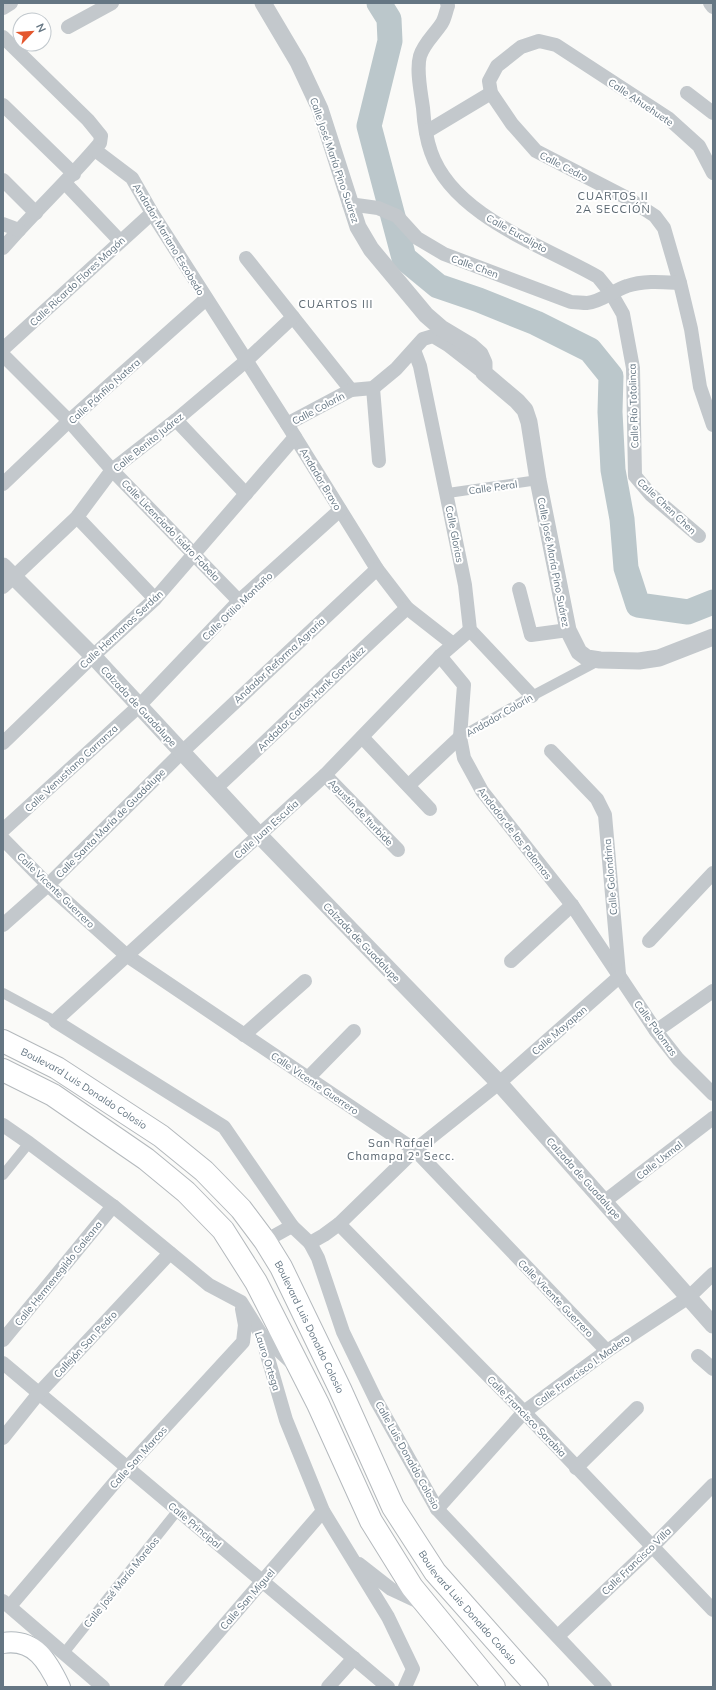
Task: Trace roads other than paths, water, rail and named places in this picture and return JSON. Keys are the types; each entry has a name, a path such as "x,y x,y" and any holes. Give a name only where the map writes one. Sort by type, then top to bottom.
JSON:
{"highway":[{"name":"Boulevard Luis Donaldo Colosio","path":"3,1041 57,1068 160,1136 204,1171 241,1209 265,1241 280,1267 340,1389 392,1507 435,1572 537,1687"},
{"path":"3,1070 53,1095 146,1159 186,1192 224,1230 256,1282 303,1374 371,1521 412,1587 494,1687"}],"main road":[{"path":"3,1642 29,1635 52,1671 60,1687"}],"street":[{"path":"3,8 11,3"},
{"path":"68,27 112,3"},
{"name":"Calle José María Pino Suárez","path":"263,3 298,62 320,109 349,204 358,227 371,249 426,315 480,354 484,363 484,373"},
{"name":"Calle Eucalipto","path":"447,3 448,6 442,22 427,42 420,56 419,76 426,132 432,154 446,180 465,200 491,220 598,277 611,292"},
{"path":"710,3 713,8"},
{"path":"3,37 88,120 100,136 100,143 69,179 3,248"},
{"name":"Calle Ahuehuete","path":"492,93 489,81 497,66 521,48 539,41 556,45 668,118 698,146 713,173"},
{"path":"426,132 492,93"},
{"name":"Calle Cedro","path":"492,93 512,124 536,151 629,199 655,216 664,228 680,282 700,387 713,425"},
{"path":"687,93 713,113"},
{"path":"3,105 69,179 120,241"},
{"name":"Andador Mariano Escobedo","path":"94,150 132,178 152,213 206,298"},
{"path":"3,180 36,213"},
{"name":"Calle Chen","path":"349,204 378,208 397,216 417,238 444,254 571,302 587,303 600,299 611,292 628,285 657,281 680,282"},
{"name":"Calle Ricardo Flores Magón","path":"3,349 152,213"},
{"path":"3,224 19,230"},
{"path":"246,258 351,390"},
{"name":"Calle Río Totolinca","path":"611,292 624,314 633,368 635,476"},
{"name":"Andador Bravo","path":"206,298 287,424 377,569 407,608 453,644"},
{"name":"Calle Pánfilo Natera","path":"3,484 69,421 206,298"},
{"name":"Calle Benito Juárez","path":"6,576 77,517 112,470 176,420 246,361 293,316"},
{"name":"Calle José María Pino Suárez","path":"414,350 423,339 433,336 448,344 517,401 525,410 529,422 538,480 568,630 579,652 587,658 600,660 639,661 660,658 713,638"},
{"path":"379,461 373,388 396,369 414,350"},
{"name":"Calle Glorias","path":"414,350 420,366 448,493 465,585 470,630"},
{"name":"Calle Licenciado Isidro Fabela","path":"3,355 69,421 112,470 239,601"},
{"name":"Calle Colorín","path":"287,424 351,390 373,388"},
{"path":"176,420 246,494"},
{"name":"Calle Hermanos Serdán","path":"3,743 93,656 155,600 295,437"},
{"name":"Calle Chen Chen","path":"635,476 651,494 699,536"},
{"name":"Calle Peral","path":"448,493 538,480"},
{"name":"Calle Otilio Montaño","path":"139,706 239,601 340,510"},
{"path":"77,517 155,600"},
{"name":"Andador Reforma Agraria","path":"182,752 377,569"},
{"name":"Calzada de Guadalupe","path":"6,576 93,656 215,789 499,1083 605,1201 713,1325"},
{"path":"518,589 532,635 568,630"},
{"name":"Andador Carlos Hank González","path":"215,789 290,719 350,659 407,608"},
{"path":"470,630 532,696"},
{"name":"Calle Juan Escutia","path":"55,1021 325,775 440,656 470,630"},
{"name":"Andador de las Palomas","path":"440,656 464,685 460,737 464,758 482,791 572,905 619,977"},
{"name":"Andador Colorín","path":"409,785 460,737 532,696 600,660"},
{"name":"Calle Venustiano Carranza","path":"3,830 139,706"},
{"path":"362,737 409,785 430,809"},
{"name":"Calle Golondrina","path":"551,751 597,799 605,815 619,977"},
{"name":"Calle Santa María de Guadalupe","path":"3,925 48,884 182,752"},
{"name":"Agustín de Iturbide","path":"325,775 398,850"},
{"name":"Calle Vicente Guerrero","path":"3,839 48,884 126,955 415,1150 606,1351"},
{"path":"649,941 713,873"},
{"path":"511,961 572,905"},
{"name":"Calle Palomas","path":"619,977 648,1017 656,1031 678,1059 713,1094"},
{"name":"Calle Mayapan","path":"310,1243 339,1224 415,1150 499,1083 619,977"},
{"path":"244,1035 305,981"},
{"path":"656,1031 713,991"},
{"path":"3,993 55,1021"},
{"name":"Calle Luis Donaldo Colosio","path":"55,1021 224,1127 292,1226 310,1243 318,1258 343,1332 376,1400 437,1509 605,1687"},
{"path":"308,1078 354,1031"},
{"name":"Calle Uxmal","path":"605,1201 713,1118"},
{"path":"3,1126 29,1143 113,1206 209,1285 241,1302"},
{"path":"3,1175 29,1143"},
{"name":"Calle Hermenegildo Galeana","path":"3,1340 113,1206"},
{"name":"Calle Francisco Sarabia","path":"339,1224 524,1412 652,1547 712,1607"},
{"path":"265,1241 292,1226"},
{"name":"Callejón San Pedro","path":"3,1438 39,1393 170,1253"},
{"name":"Calle Francisco I. Madero","path":"437,1509 524,1412 606,1351 689,1297 713,1274"},
{"name":"Lauro Ortega","path":"241,1302 261,1334 286,1420 323,1511 388,1617 413,1669 405,1687"},
{"name":"Calle San Marcos","path":"7,1603 127,1468 243,1342 245,1325 241,1302"},
{"path":"261,1334 303,1374"},
{"path":"698,1356 713,1369"},
{"name":"Calle Principal","path":"3,1363 388,1687"},
{"path":"576,1468 638,1408"},
{"name":"Calle Francisco Villa","path":"558,1636 652,1547 713,1485"},
{"name":"Calle José María Morelos","path":"64,1654 178,1510"},
{"name":"Calle San Miguel","path":"171,1687 323,1511"},
{"path":"351,1557 391,1589 427,1606"},
{"path":"7,1603 29,1635 64,1654 102,1687"},
{"path":"328,1687 354,1658"}],"waterway":[{"path":"379,3 389,19 390,41 369,126 404,258 438,286 479,300 536,323 590,350 611,376 610,412 613,470 622,519 626,568 638,605 688,612 713,602"}],"district":[{"name":"CUARTOS II 2A SECCIÓN","path":"613,202"},
{"name":"CUARTOS III","path":"336,304"},
{"name":"San Rafael Chamapa 2ª Secc.","path":"401,1149"}]}
